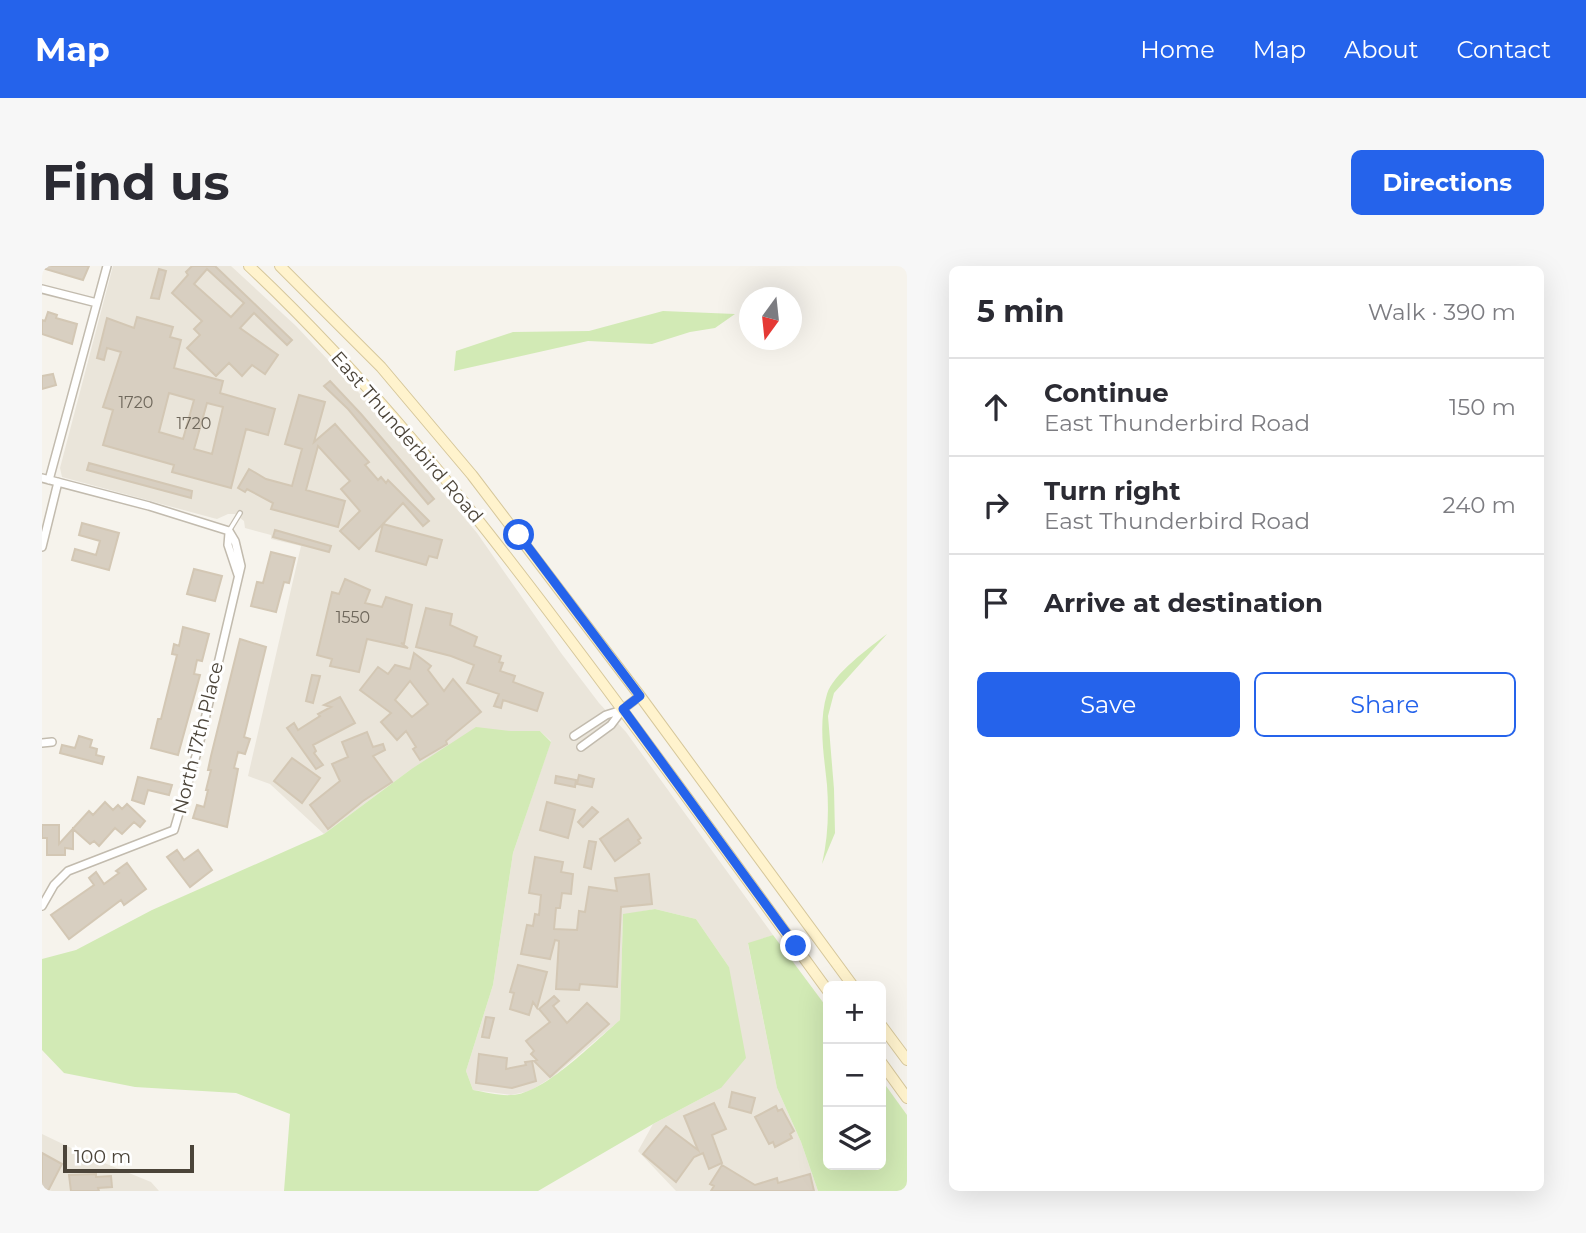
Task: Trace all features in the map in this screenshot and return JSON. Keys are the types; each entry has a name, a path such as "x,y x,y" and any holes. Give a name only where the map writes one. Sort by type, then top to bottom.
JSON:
{"main road":[{"name":"East Thunderbird Road","path":"249,266 357,374 502,548 823,984"},
{"name":"East Thunderbird Road","path":"280,266 372,358 464,465 640,696 849,981"},
{"path":"886,1031 907,1060"},
{"path":"886,1069 907,1098"}],"street":[{"path":"107,266 45,479 149,506 229,531"},
{"path":"42,289 97,303"},
{"path":"42,547 58,482"},
{"name":"North 17th Place","path":"42,906 54,885 68,871 174,830 198,749 238,576 228,545 229,531"},
{"path":"580,747 611,725 623,709 640,696"},
{"path":"573,736 606,715 623,709"},
{"path":"42,743 52,742"}],"lane":[{"path":"229,531 240,513"}],"shaded area":[{"path":"113,266 231,266 296,326 361,395 477,533 561,653 599,703 626,732 773,935 748,944 777,1088 801,1142 818,1191 676,1191 638,1151 653,1124 721,1088 729,967 696,919 655,909 623,915 620,1020 554,1076 530,1091 511,1095 473,1090 466,1071 493,985 513,853 551,741 540,731 511,731 410,770 324,834 270,784 248,776 301,546 271,539 271,535 245,528 244,521 235,514 217,519 62,477 60,468"},
{"path":"42,1134 151,1182 159,1191 42,1191"}],"green space":[{"path":"663,311 735,314 715,328 690,332 652,344 588,341 454,371 456,351 513,332 589,331"},
{"path":"887,634 834,693 828,716 835,833 822,864 828,815 822,728 827,694 844,670"},
{"path":"476,727 540,731 551,742 513,853 493,985 466,1071 473,1090 512,1095 539,1086 569,1065 620,1020 623,914 655,909 696,919 729,967 746,1058 721,1088 538,1191 284,1191 290,1114 236,1093 135,1087 64,1073 42,1050 42,959 76,950 152,910 324,834 410,770"},
{"path":"773,935 823,1002 823,1170 886,1170 886,1086 907,1115 907,1191 818,1191 801,1142 777,1088 748,943"}],"building":[{"path":"42,266 89,266 83,280"},
{"path":"192,266 215,266 292,340 287,345 254,313 240,328 278,355 265,374 252,365 242,376 229,363 216,376 187,348 200,335 194,329 202,321 172,293 188,275 186,272","holes":["207,269 244,303 231,317 194,284"]},
{"path":"159,269 166,271 159,299 151,298"},
{"path":"48,312 57,315 56,318 77,324 72,344 42,334 42,320 45,321"},
{"path":"137,317 173,327 170,337 181,340 174,368 223,381 220,393 275,409 268,435 246,429 231,488 172,472 174,465 103,445 113,410 103,407 121,352 107,348 104,360 97,358 107,318 134,328","holes":["169,393 194,400 183,439 159,432","207,403 223,407 212,454 194,449"]},
{"path":"53,374 56,385 42,389 42,376"},
{"path":"330,381 434,499 428,504 348,409 324,386"},
{"path":"299,395 325,402 314,442 335,424 369,462 365,465 378,480 381,477 386,483 388,480 429,521 423,526 403,503 359,549 340,531 360,511 341,489 350,481 318,446 306,490 345,501 338,527 271,509 273,503 247,489 245,492 238,488 249,469 266,479 292,486 302,449 285,444"},
{"path":"89,463 192,491 191,498 87,470"},
{"path":"82,523 119,533 109,570 72,560 75,549 96,555 100,541 79,535"},
{"path":"383,524 442,540 437,558 429,556 426,565 376,551"},
{"path":"275,530 331,546 329,552 273,537"},
{"path":"271,552 295,558 289,583 284,582 276,612 251,606 257,582 263,583"},
{"path":"194,569 222,576 215,601 187,594"},
{"path":"345,579 370,590 365,603 382,607 386,597 412,605 404,644 401,643 408,648 367,639 359,672 330,666 332,659 317,655 332,592 339,594"},
{"path":"426,608 452,614 450,625 477,637 474,646 501,656 499,662 503,663 500,671 515,676 513,682 543,693 537,711 503,700 501,708 494,706 499,694 467,683 474,665 416,647"},
{"path":"183,627 209,634 202,661 197,660 194,674 200,675 178,755 151,748 177,655 172,654 174,644 179,646"},
{"path":"240,639 266,647 244,737 250,739 245,754 238,752 234,768 238,769 227,827 193,818 197,805 204,807 211,756"},
{"path":"414,653 431,666 428,670 444,691 453,679 481,712 446,741 447,744 420,760 406,731 397,740 381,722 391,713 360,690 378,667 388,674 395,665 410,669","holes":["410,681 428,704 412,717 395,700"]},
{"path":"312,675 320,676 313,703 306,701"},
{"path":"340,697 355,723 313,745 316,751 314,753 323,765 316,769 287,728 294,723 298,730 331,707 324,705"},
{"path":"367,732 373,747 383,744 385,750 373,756 392,782 328,829 310,805 340,781 332,764 348,757 342,742"},
{"path":"79,736 92,740 90,747 97,749 96,755 104,757 102,764 60,753 62,745 75,748"},
{"path":"292,758 320,778 302,803 274,781"},
{"path":"579,775 594,779 592,787 577,784"},
{"path":"556,776 576,780 575,787 555,783"},
{"path":"138,777 172,785 169,795 148,790 144,804 132,800"},
{"path":"105,802 113,810 118,805 122,809 127,804 145,821 140,827 134,822 122,834 115,828 99,846 94,841 90,844 73,829 73,849 65,848 65,855 47,855 47,838 42,838 42,825 59,825 59,844 89,811 93,815"},
{"path":"547,802 575,810 568,838 540,830"},
{"path":"592,807 598,812 583,827 578,822"},
{"path":"628,819 641,838 638,840 640,843 615,861 600,839"},
{"path":"589,841 596,842 591,869 584,867"},
{"path":"177,850 184,860 198,850 212,870 190,887 167,857"},
{"path":"535,857 563,862 561,872 573,874 571,894 562,893 560,908 556,908 554,929 577,930 579,911 585,912 589,887 617,891 615,878 649,874 652,904 621,907 617,987 580,984 579,990 556,989 559,941 555,940 550,959 521,954 527,925 533,926 535,914 539,915 541,895 529,893"},
{"path":"127,863 146,889 124,905 121,900 69,939 51,915 94,885 89,878 96,872 104,884"},
{"path":"518,965 547,972 537,1008 533,1002 529,1015 510,1009 514,993 510,992"},
{"path":"554,996 559,1001 553,1006 567,1023 587,1003 609,1024 550,1077 534,1061 537,1060 531,1054 534,1051 526,1041 550,1022 539,1009"},
{"path":"486,1017 494,1018 489,1038 482,1037"},
{"path":"479,1054 507,1058 506,1069 532,1061 536,1081 512,1088 476,1083"},
{"path":"732,1092 755,1098 751,1113 729,1107"},
{"path":"714,1103 726,1129 712,1135 722,1163 709,1169 703,1153 694,1157 676,1182 643,1154 666,1126 698,1150 684,1116"},
{"path":"776,1106 778,1111 782,1109 794,1131 790,1134 792,1138 775,1147 773,1142 769,1144 755,1117"},
{"path":"42,1153 62,1164 48,1191 42,1191"},
{"path":"722,1165 755,1185 777,1178 778,1183 810,1174 814,1191 711,1191 714,1186 710,1184"},
{"path":"96,1174 96,1177 111,1176 112,1187 98,1188 99,1191 71,1191 69,1175"}],"route":[{"path":"519,535 640,696 623,709 796,946"}]}
